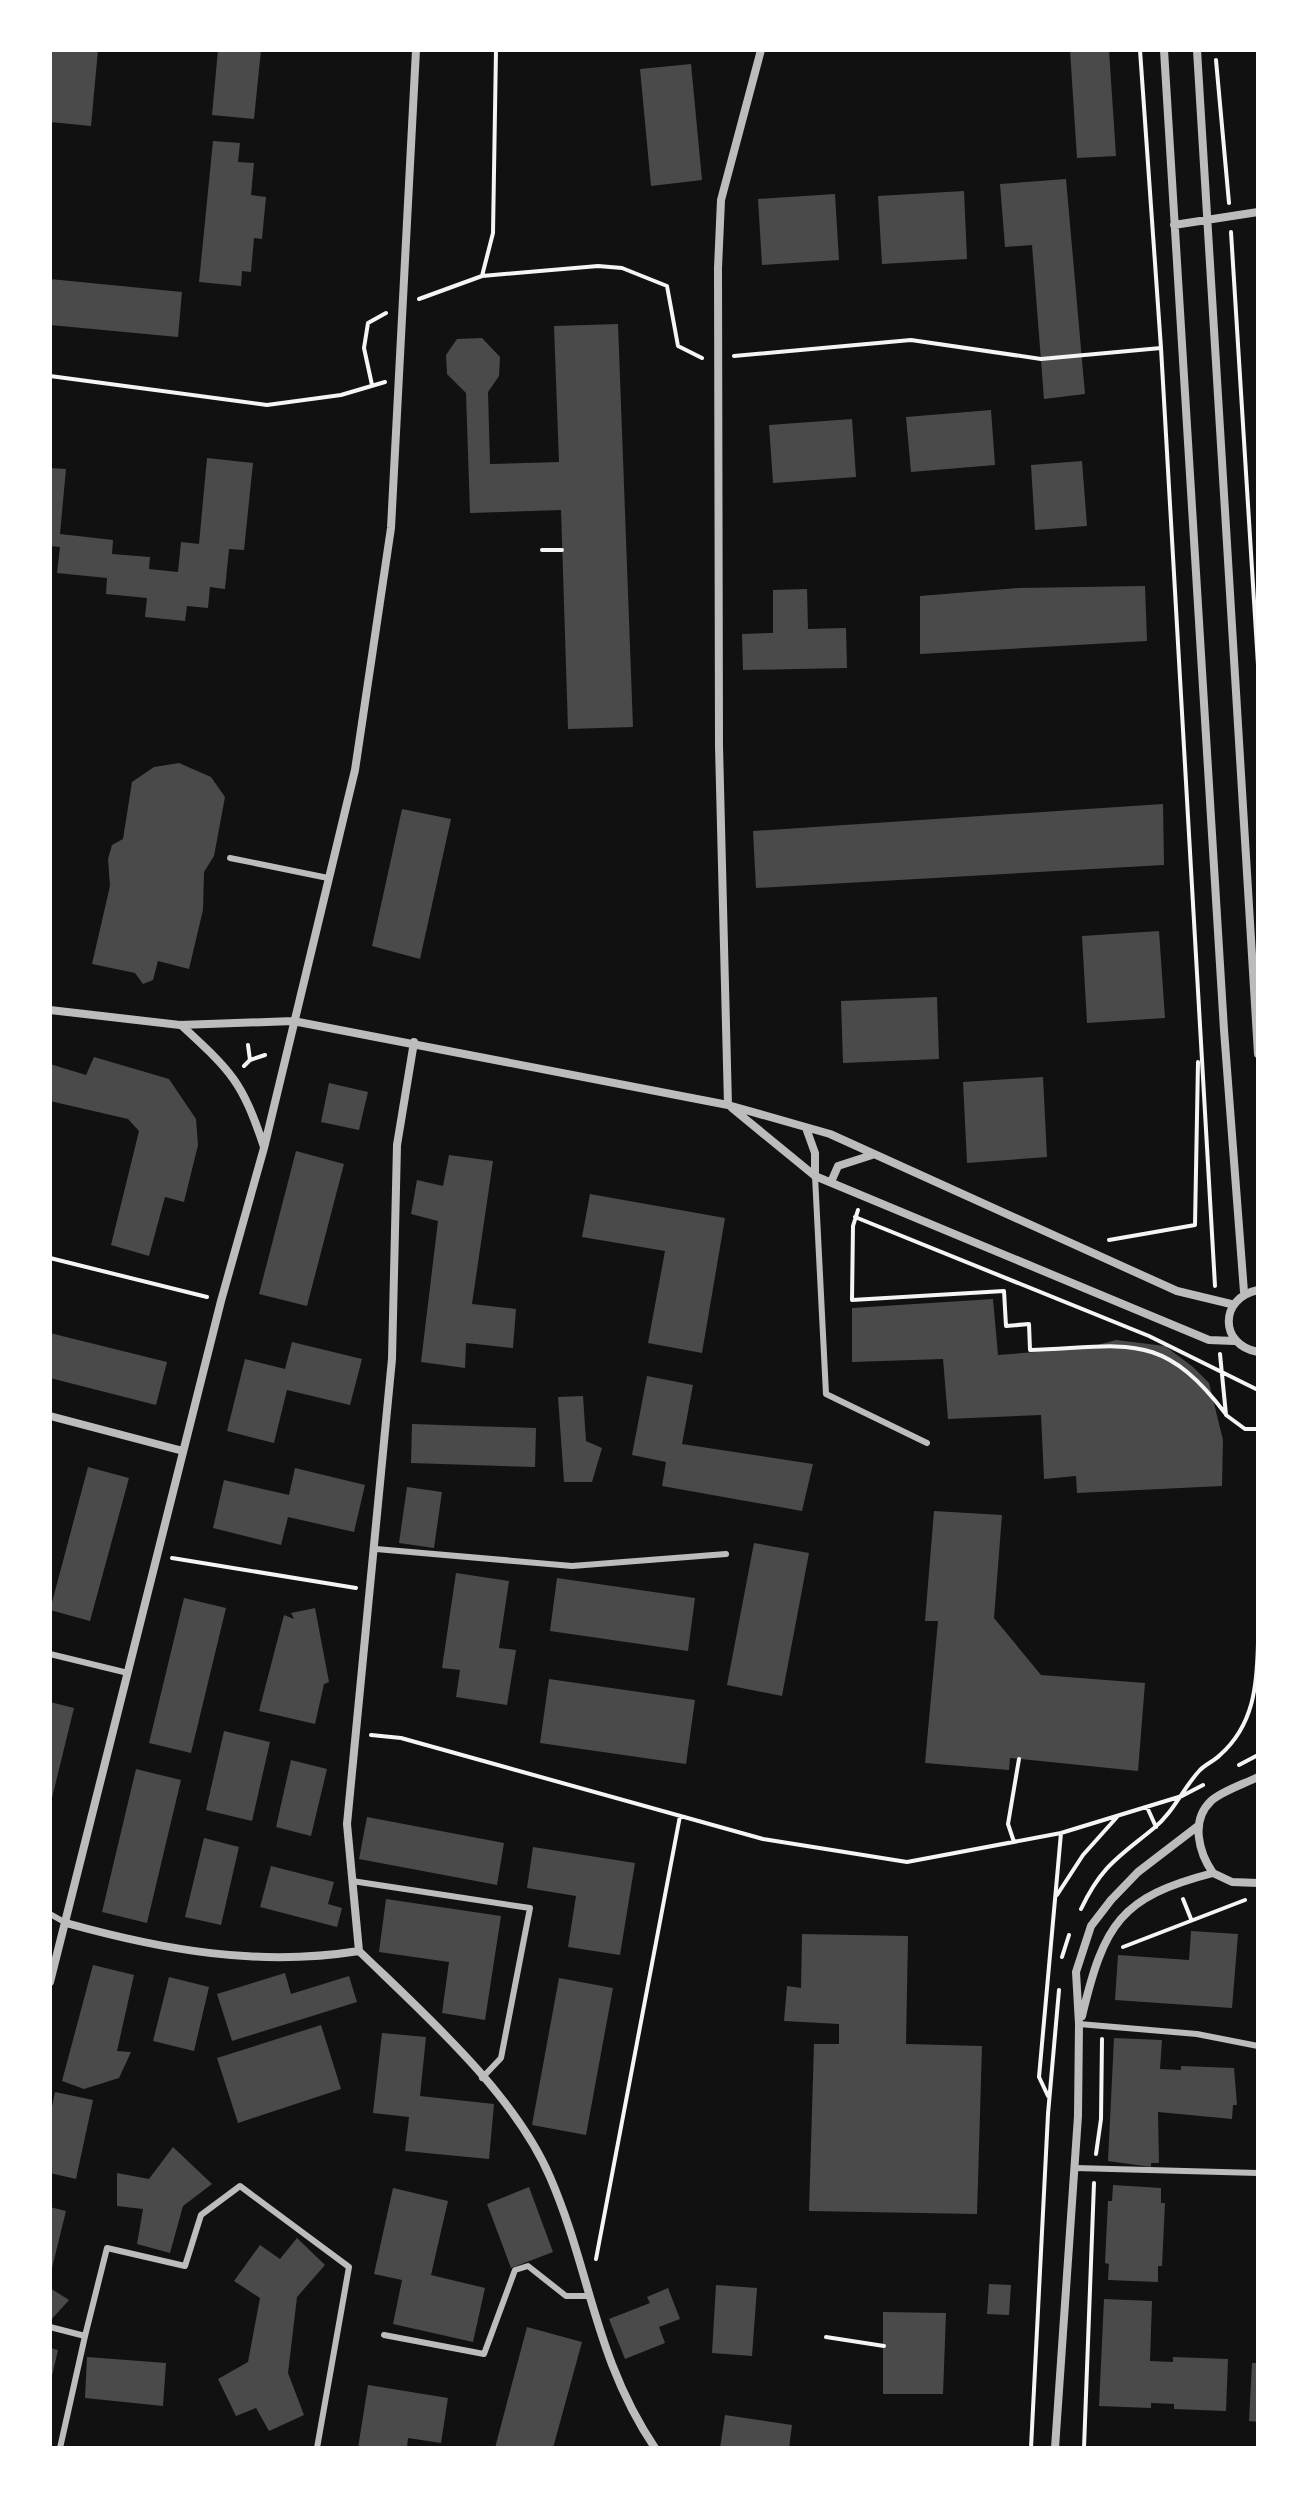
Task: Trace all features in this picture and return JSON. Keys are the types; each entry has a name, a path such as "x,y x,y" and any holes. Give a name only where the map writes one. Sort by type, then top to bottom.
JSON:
{"street":[{"path":"50,1982 221,1301 264,1148 355,770 389,543 416,50"},
{"path":"761,50 721,200 716,358 719,746 728,1105 815,1176 1209,1340 1234,1341"},
{"path":"1164,50 1224,1030 1244,1292"},
{"path":"1197,50 1258,1054"},
{"path":"1174,225 1258,212"},
{"path":"50,1010 180,1025 293,1021 728,1105 830,1134 1177,1291 1231,1304"},
{"path":"180,1025 234,1075 248,1099 264,1148"},
{"path":"414,1042 397,1145 392,1359 376,1549 353,1733 347,1824 359,1951 446,2035 530,2138 550,2177 614,2375 631,2411 655,2448"},
{"path":"806,1128 815,1153 815,1176"},
{"path":"831,1182 838,1166 872,1155"},
{"path":"1258,1290 1244,1292 1231,1304 1227,1323 1234,1341 1245,1350 1258,1352"},
{"path":"50,1416 183,1451"},
{"path":"1055,2448 1075,2168 1079,2024 1076,1972 1091,1926 1138,1872 1198,1826 1210,1802 1258,1777"},
{"path":"1198,1826 1200,1854 1213,1873 1232,1882 1256,1883"},
{"path":"1079,2024 1096,1958 1117,1921 1144,1896 1213,1873"},
{"path":"66,1923 181,1952 309,1959 359,1951"}],"lane":[{"path":"230,858 328,878"},
{"path":"815,1176 826,1394 927,1443"},
{"path":"376,1549 572,1566 726,1554"},
{"path":"50,1654 128,1673"},
{"path":"352,1881 530,1908 501,2058 482,2078"},
{"path":"50,1914 66,1923"},
{"path":"1079,2024 1197,2034 1258,2046"},
{"path":"1075,2168 1258,2173"},
{"path":"60,2448 107,2248 185,2266 201,2215 240,2186 349,2267 317,2448"},
{"path":"384,2335 484,2354 515,2270 528,2266 566,2296 587,2296"},
{"path":"50,2327 85,2336"}],"path":[{"path":"482,276 493,233 496,50"},
{"path":"1140,50 1161,348 1216,1298"},
{"path":"1215,50 1230,216 1258,665"},
{"path":"372,385 364,348 368,323 403,305 482,276 598,266 622,268 667,286 678,346 699,357 911,340 1041,359 1161,348"},
{"path":"50,376 267,405 341,395 399,378"},
{"path":"542,550 562,550"},
{"path":"1097,1236 1110,1241 1195,1225 1199,1031"},
{"path":"248,1045 250,1060"},
{"path":"243,1068 250,1060 265,1055"},
{"path":"863,1196 855,1217 852,1300 1004,1291 1006,1326 1029,1324 1030,1350 1149,1349 1170,1357 1199,1379 1226,1415 1245,1429 1258,1429"},
{"path":"855,1217 1149,1336 1258,1390"},
{"path":"50,1258 221,1301"},
{"path":"1219,1344 1226,1415"},
{"path":"157,1556 371,1590"},
{"path":"1182,1796 1200,1770 1221,1755 1241,1731 1257,1683 1258,1643"},
{"path":"353,1733 401,1738 763,1839 907,1862 1061,1833 1182,1796 1211,1780"},
{"path":"1014,1842 1008,1824 1019,1759"},
{"path":"1055,1898 1083,1855 1119,1815"},
{"path":"587,2296 602,2233 680,1816"},
{"path":"1031,2448 1049,2098 1039,2077 1061,1833"},
{"path":"1111,1952 1253,1897 1256,1883"},
{"path":"1084,2448 1094,2169 1101,2119 1103,2026"},
{"path":"826,2337 884,2346"}],"building":[{"path":"50,50 98,50 91,126 50,122"},
{"path":"218,50 261,50 254,119 212,115"},
{"path":"1070,50 1109,50 1116,156 1077,158"},
{"path":"691,64 702,180 651,186 640,69"},
{"path":"213,141 240,143 238,162 254,163 251,195 266,197 262,239 254,238 251,272 242,271 241,286 199,282"},
{"path":"1066,179 1085,394 1044,399 1032,245 1005,247 1000,184"},
{"path":"964,191 967,259 882,264 878,196"},
{"path":"835,194 839,260 762,265 758,199"},
{"path":"50,279 182,292 178,337 50,325"},
{"path":"618,324 633,727 568,729 561,510 470,513 466,393 447,374 446,355 457,339 482,338 500,357 499,376 488,392 490,464 559,462 554,326"},
{"path":"991,410 995,465 911,472 906,417"},
{"path":"852,419 856,477 773,483 769,425"},
{"path":"207,458 253,463 244,550 229,549 225,589 210,587 208,608 187,606 185,621 145,617 147,598 106,594 107,578 57,573 60,547 50,546 50,468 66,469 60,534 113,540 112,554 150,557 149,569 178,572 181,542 199,544"},
{"path":"1082,461 1087,526 1035,530 1031,465"},
{"path":"1145,586 1147,641 920,654 920,596 1019,588"},
{"path":"807,589 808,629 846,628 847,668 743,670 742,634 773,633 773,590"},
{"path":"179,763 211,777 225,797 214,856 204,872 203,910 189,969 158,961 153,980 143,984 135,973 92,964 110,886 108,859 112,845 123,839 132,782 154,767"},
{"path":"1163,804 1164,865 756,888 753,831"},
{"path":"402,809 451,819 420,959 372,946"},
{"path":"1159,931 1165,1018 1087,1023 1082,936"},
{"path":"937,997 939,1059 843,1063 841,1001"},
{"path":"94,1057 169,1079 196,1119 198,1145 184,1202 165,1197 149,1256 111,1245 139,1131 128,1119 50,1101 50,1064 86,1075"},
{"path":"1043,1077 1047,1157 967,1163 963,1082"},
{"path":"329,1083 368,1092 359,1130 321,1122"},
{"path":"296,1151 344,1164 307,1306 259,1294"},
{"path":"449,1155 493,1161 472,1304 516,1309 513,1348 466,1343 465,1368 421,1362 438,1221 411,1214 417,1180 443,1186"},
{"path":"590,1194 725,1218 702,1353 648,1343 665,1251 582,1237"},
{"path":"993,1299 998,1355 1086,1348 1116,1340 1165,1346 1193,1367 1209,1383 1223,1440 1222,1486 1077,1493 1076,1476 1044,1479 1041,1415 948,1419 943,1359 852,1362 852,1308"},
{"path":"50,1333 167,1362 156,1405 50,1378"},
{"path":"292,1342 362,1359 350,1405 287,1390 274,1443 227,1431 245,1359 285,1369"},
{"path":"647,1376 693,1385 682,1444 813,1464 802,1511 662,1486 666,1462 632,1455"},
{"path":"583,1396 586,1441 602,1448 592,1482 564,1482 558,1397"},
{"path":"412,1424 536,1428 535,1467 411,1463"},
{"path":"88,1467 129,1478 90,1621 50,1610"},
{"path":"295,1468 365,1485 354,1532 288,1517 281,1545 213,1528 224,1480 289,1495"},
{"path":"407,1487 442,1492 434,1548 399,1543"},
{"path":"934,1511 1002,1515 994,1618 1041,1675 1145,1683 1138,1771 1010,1758 1009,1770 925,1763 938,1621 925,1621"},
{"path":"754,1543 809,1553 782,1696 727,1685"},
{"path":"456,1573 509,1581 499,1648 516,1650 507,1705 456,1697 460,1670 442,1668"},
{"path":"557,1578 695,1598 688,1651 550,1631"},
{"path":"184,1598 226,1608 191,1753 149,1743"},
{"path":"315,1608 329,1682 324,1684 315,1724 259,1711 284,1615 294,1619 291,1613"},
{"path":"549,1679 695,1700 686,1764 540,1743"},
{"path":"50,1702 74,1708 51,1802 50,1802"},
{"path":"224,1731 270,1742 252,1821 206,1810"},
{"path":"291,1760 327,1769 311,1836 276,1827"},
{"path":"136,1769 181,1780 147,1923 102,1912"},
{"path":"367,1817 504,1843 497,1885 359,1859"},
{"path":"204,1838 239,1847 221,1925 185,1917"},
{"path":"533,1847 635,1863 620,1955 568,1947 576,1896 527,1888"},
{"path":"271,1866 334,1882 328,1904 342,1908 337,1927 260,1907"},
{"path":"386,1899 501,1916 485,2020 442,2013 449,1962 379,1952"},
{"path":"1191,1931 1238,1934 1232,2008 1115,2000 1118,1955 1189,1960"},
{"path":"802,1934 908,1936 906,2044 982,2046 977,2214 809,2211 814,2044 839,2044 839,2024 784,2021 787,1986 801,1988"},
{"path":"93,1965 134,1975 117,2051 131,2052 119,2078 84,2089 62,2081"},
{"path":"285,1973 291,1994 349,1976 357,2002 232,2041 217,1994"},
{"path":"169,1977 209,1987 194,2051 153,2041"},
{"path":"559,1978 613,1988 586,2135 532,2125"},
{"path":"321,2025 341,2089 238,2123 217,2058"},
{"path":"382,2033 426,2037 420,2096 494,2104 489,2159 405,2151 409,2117 373,2113"},
{"path":"1114,2038 1162,2040 1160,2069 1181,2070 1181,2066 1234,2068 1237,2105 1233,2105 1232,2119 1158,2112 1159,2163 1151,2163 1151,2167 1108,2161"},
{"path":"55,2092 93,2100 76,2179 50,2173 50,2116"},
{"path":"173,2147 212,2184 183,2206 170,2253 137,2244 143,2209 117,2206 117,2173 149,2179"},
{"path":"1113,2185 1161,2188 1161,2203 1165,2203 1162,2266 1158,2266 1158,2282 1108,2280 1109,2264 1105,2263 1108,2201 1112,2201"},
{"path":"529,2187 553,2252 511,2268 487,2204"},
{"path":"393,2188 448,2201 431,2275 485,2288 473,2342 393,2324 402,2280 374,2274"},
{"path":"50,2207 66,2211 51,2272 50,2272"},
{"path":"297,2238 325,2265 297,2297 288,2373 304,2415 269,2431 256,2408 236,2416 218,2379 248,2362 260,2298 234,2281 260,2245 280,2259"},
{"path":"989,2284 1011,2285 1009,2315 987,2314"},
{"path":"716,2285 757,2288 752,2356 712,2353"},
{"path":"50,2288 69,2300 50,2321"},
{"path":"668,2288 680,2319 659,2327 665,2343 625,2359 609,2319 650,2303 647,2297"},
{"path":"1104,2299 1152,2301 1150,2361 1173,2362 1173,2357 1228,2359 1226,2411 1174,2409 1174,2404 1151,2403 1151,2408 1099,2406"},
{"path":"883,2312 946,2313 943,2394 883,2394"},
{"path":"527,2327 582,2342 553,2448 495,2448"},
{"path":"50,2348 58,2350 51,2380 50,2380"},
{"path":"87,2357 166,2363 163,2406 85,2398"},
{"path":"1252,2363 1258,2363 1258,2422 1249,2421"},
{"path":"368,2385 448,2398 441,2443 408,2438 407,2448 358,2448"},
{"path":"725,2415 792,2425 789,2448 720,2448"}]}
